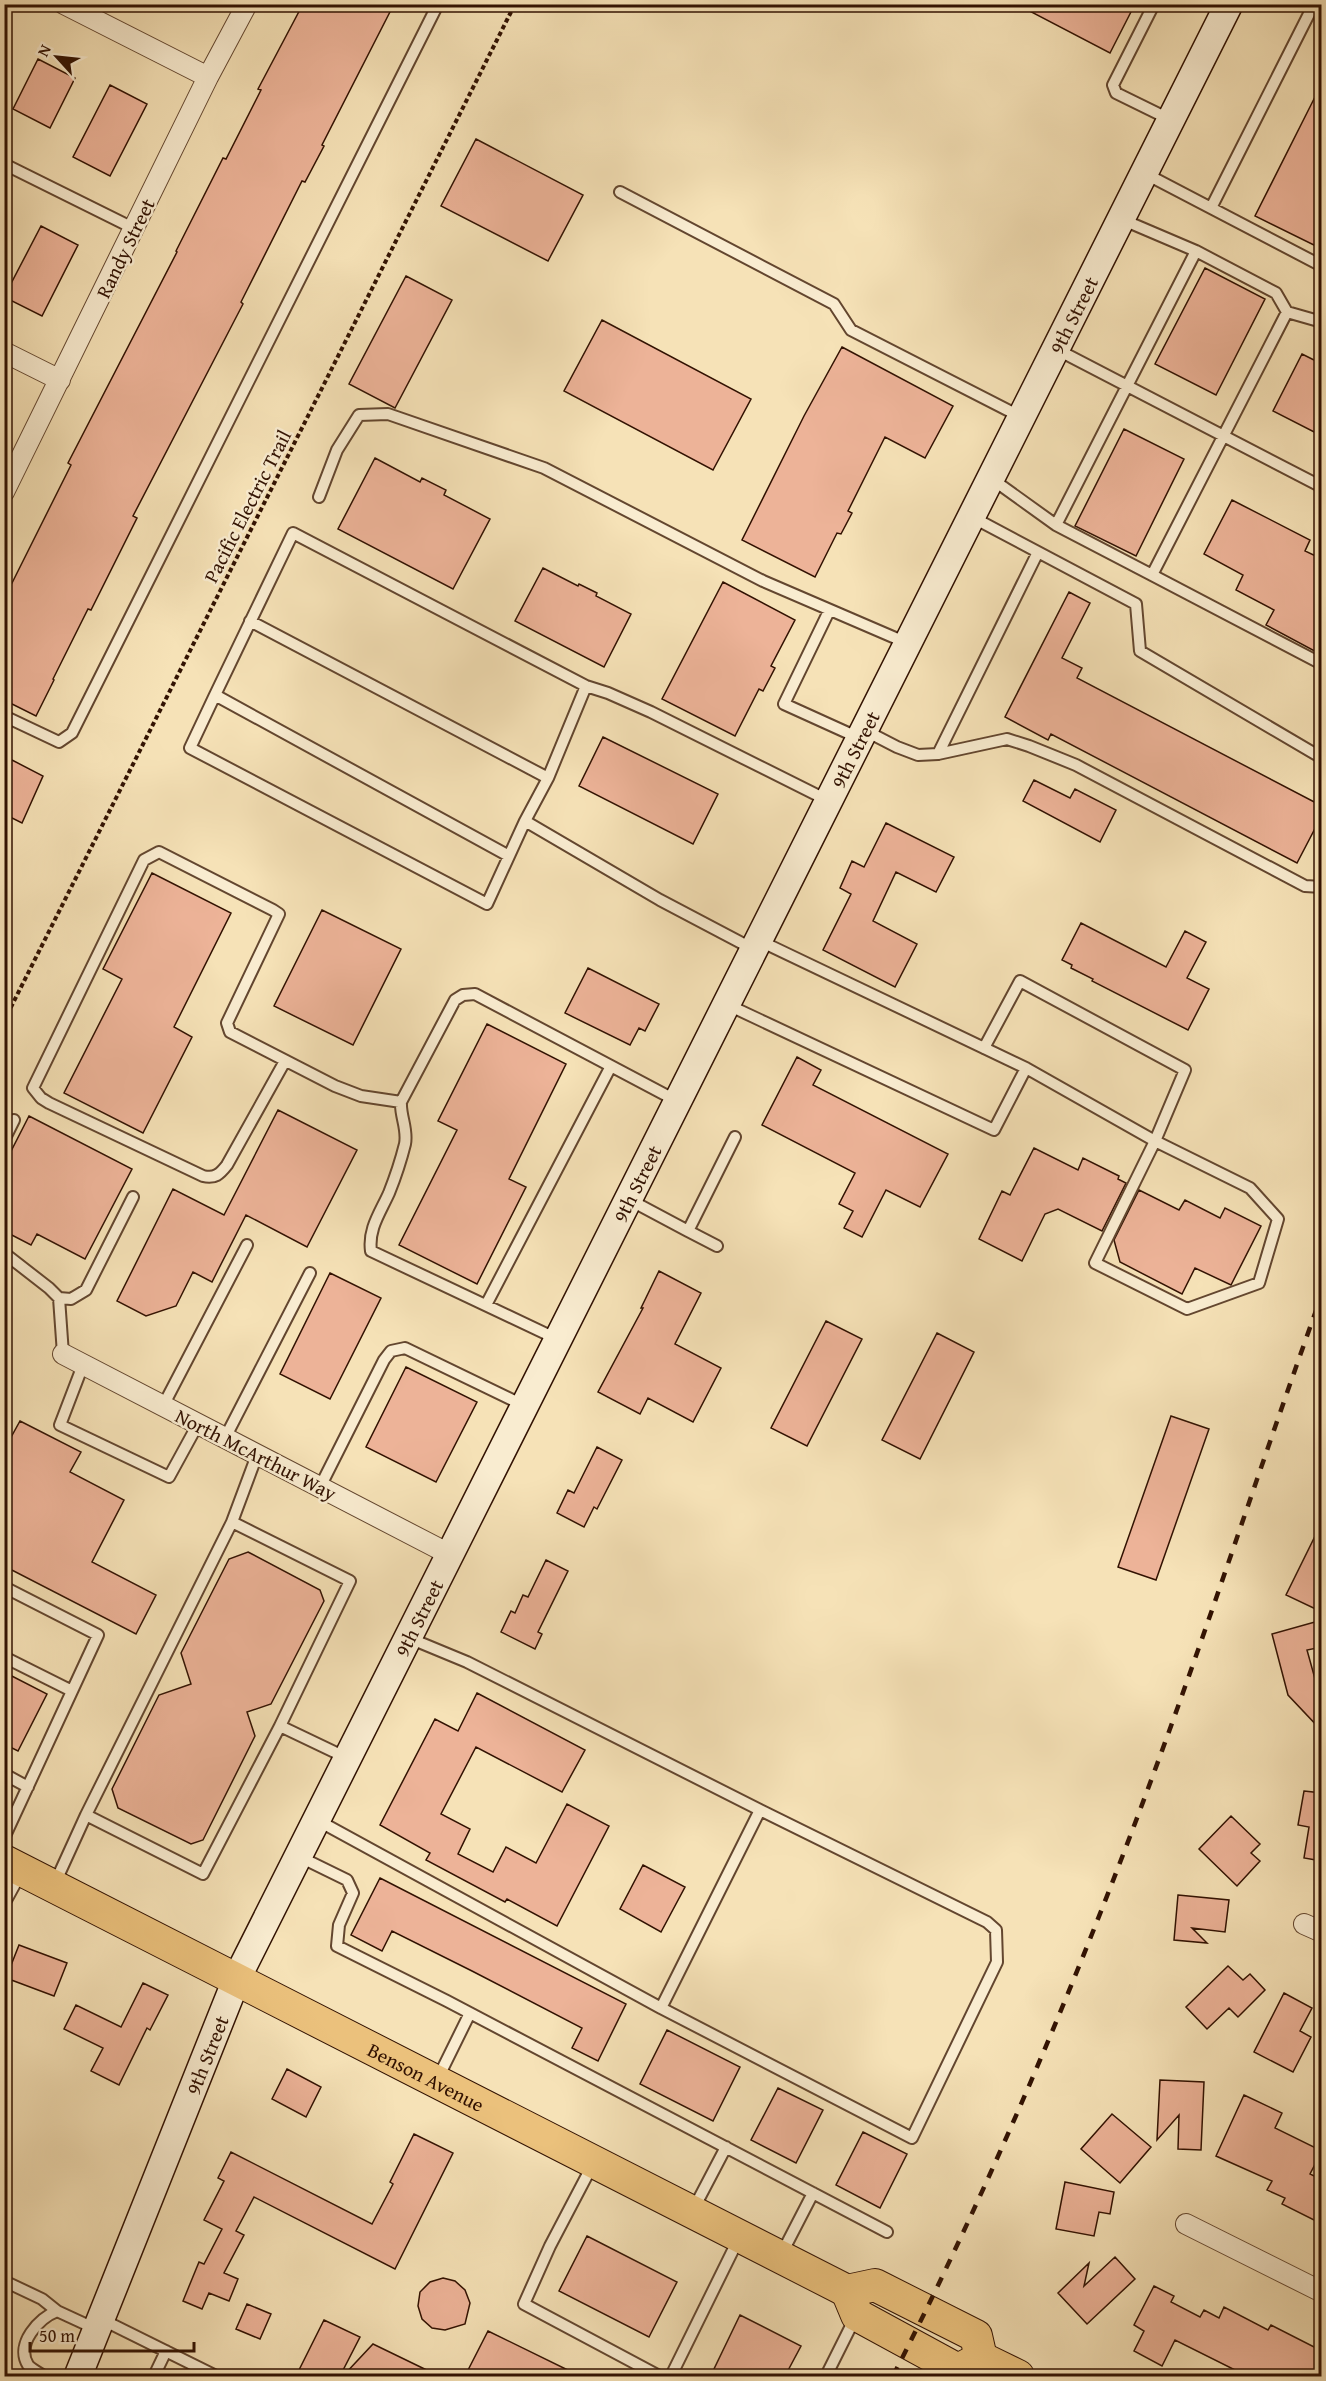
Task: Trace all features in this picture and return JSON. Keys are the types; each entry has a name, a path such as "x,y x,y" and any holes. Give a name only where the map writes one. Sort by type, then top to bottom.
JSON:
{"main road":[{"name":"Benson Avenue","path":"13,1865 781,2256 852,2303"},
{"path":"852,2303 875,2285 976,2336 981,2358 1018,2376"}],"street":[{"path":"64,4 208,77"},
{"name":"Randy Street","path":"4,492 208,77 247,4"},
{"name":"9th Street","path":"78,2376 237,1978 1229,4"},
{"path":"4,352 60,380"},
{"name":"North McArthur Way","path":"63,1354 449,1554"},
{"path":"1186,2224 1322,2292"}],"lane":[{"path":"4,716 59,742 72,734 438,4"},
{"path":"1155,4 1113,85 1116,93 1171,120"},
{"path":"1211,208 1314,4"},
{"path":"4,164 135,229"},
{"path":"1144,173 1322,266"},
{"path":"620,192 834,304 851,330 1021,417"},
{"path":"1121,219 1196,251 1276,293 1287,312 1322,322"},
{"path":"1056,525 1196,251"},
{"path":"1152,575 1287,312"},
{"path":"1056,349 1322,487"},
{"path":"320,497 337,450 359,415 388,414 544,468 753,576 907,643"},
{"path":"991,478 1056,525 1322,664"},
{"path":"971,517 1136,604 1140,651 1322,758"},
{"path":"586,686 548,778 525,821 487,904 190,748 293,533 586,686 651,712 829,801"},
{"path":"938,754 1038,552"},
{"path":"829,611 784,704 918,755 938,754 1007,739 1029,746 1076,765 1305,886 1322,887"},
{"path":"250,621 548,778"},
{"path":"215,695 509,856"},
{"path":"525,821 660,900 1026,1068 1155,1141 1250,1188 1278,1219 1259,1283 1187,1309 1095,1263 1155,1141 1185,1070 1020,981 984,1048"},
{"path":"285,1061 227,1166 214,1177 203,1176 49,1103 41,1098 33,1088 144,860 159,852 279,915 227,1023 230,1032 335,1086 361,1096 401,1102"},
{"path":"557,1339 371,1251 376,1217 389,1192 405,1142 405,1127 400,1113 401,1102 455,1000 463,995 475,994 677,1101"},
{"path":"726,1004 994,1130 1026,1068"},
{"path":"486,1305 610,1066"},
{"path":"4,1140 14,1120"},
{"path":"688,1231 735,1137"},
{"path":"59,1298 71,1299 86,1290 133,1197"},
{"path":"628,1199 717,1246"},
{"path":"163,1406 247,1245"},
{"path":"4,1252 49,1287 59,1298 63,1354"},
{"path":"225,1438 310,1273"},
{"path":"320,1487 379,1368 391,1351 405,1348 524,1405"},
{"path":"83,1365 60,1425 170,1477 198,1424"},
{"path":"53,1886 232,1522 257,1455"},
{"path":"86,1815 203,1874 280,1726 350,1581 232,1522"},
{"path":"4,1587 98,1635 4,1838"},
{"path":"316,1820 661,2008 912,2138 997,1962 996,1930 987,1922 467,1662 407,1637"},
{"path":"4,1657 72,1691"},
{"path":"280,1726 347,1758"},
{"path":"4,1774 28,1787"},
{"path":"661,2008 760,1810"},
{"path":"298,1856 346,1880 353,1893 339,1925 338,1946 887,2232"},
{"path":"4,1904 13,1865"},
{"path":"436,2080 470,2013"},
{"path":"692,2211 726,2147"},
{"path":"594,2161 550,2246 524,2304 659,2376"},
{"path":"781,2256 813,2193"},
{"path":"671,2376 740,2235"},
{"path":"4,2281 42,2299 57,2311 99,2324 216,2376"},
{"path":"826,2376 852,2303"},
{"path":"44,2376 29,2366 24,2353 28,2337 36,2326 47,2315 57,2311"},
{"path":"154,2376 166,2352"}],"path":[{"name":"Pacific Electric Trail","path":"4,1021 515,4"}],"building":[{"path":"303,4 394,4 322,145 324,146 305,182 302,181 241,302 243,304 133,516 137,518 91,610 88,609 36,716 4,700 4,584 10,587 71,465 68,463 223,158 226,159 261,90 258,89"},
{"path":"1016,4 1135,4 1110,53"},
{"path":"38,59 75,78 50,128 13,109"},
{"path":"1322,83 1322,249 1255,216"},
{"path":"110,85 147,104 110,176 73,157"},
{"path":"476,139 583,195 548,261 441,206"},
{"path":"41,226 78,245 42,316 4,297"},
{"path":"1205,268 1265,299 1216,395 1155,364"},
{"path":"406,276 452,300 395,408 349,384"},
{"path":"602,320 751,399 713,470 564,391"},
{"path":"842,347 953,406 925,458 885,437 848,511 852,513 841,534 837,533 815,577 742,540 804,416"},
{"path":"1302,354 1322,364 1322,436 1273,411"},
{"path":"1124,429 1184,459 1136,556 1075,526"},
{"path":"375,458 420,482 422,478 446,490 444,495 490,519 453,589 338,529"},
{"path":"1232,500 1310,540 1305,551 1322,559 1322,655 1266,625 1274,610 1236,590 1243,575 1204,554"},
{"path":"543,568 597,593 596,596 631,614 604,667 515,621"},
{"path":"723,582 795,620 771,666 775,668 763,691 759,689 735,736 662,699"},
{"path":"1069,592 1090,603 1062,658 1082,668 1077,678 1322,806 1322,815 1297,863 1051,734 1048,740 1005,717"},
{"path":"603,737 718,794 693,844 579,786"},
{"path":"10,759 43,776 22,823 4,814 4,769"},
{"path":"1034,780 1070,798 1075,789 1116,810 1100,842 1023,801"},
{"path":"886,823 954,857 936,892 896,872 873,921 917,944 895,987 823,950 851,894 840,888 852,861 864,867"},
{"path":"152,873 231,913 174,1027 192,1037 143,1133 64,1093 122,979 103,969"},
{"path":"322,910 401,949 353,1045 274,1006"},
{"path":"1081,923 1166,967 1185,931 1206,942 1187,978 1209,989 1188,1030 1092,981 1093,979 1071,968 1072,965 1062,960"},
{"path":"588,968 659,1004 645,1031 639,1028 630,1045 565,1013"},
{"path":"487,1024 566,1064 509,1179 526,1187 477,1284 399,1245 457,1130 438,1121"},
{"path":"797,1057 821,1070 813,1085 948,1154 920,1207 886,1190 862,1237 844,1228 853,1211 839,1204 855,1173 762,1125"},
{"path":"278,1110 357,1150 307,1247 246,1215 212,1282 193,1272 176,1306 146,1316 117,1301 173,1189 224,1215"},
{"path":"29,1116 132,1169 85,1259 37,1234 31,1245 4,1231 4,1165"},
{"path":"1034,1148 1078,1170 1083,1158 1119,1176 1118,1179 1126,1183 1102,1231 1058,1209 1045,1214 1022,1261 979,1239 1002,1191 1010,1195"},
{"path":"1139,1190 1179,1210 1185,1200 1220,1218 1225,1208 1261,1226 1231,1285 1195,1268 1182,1294 1120,1262 1114,1240"},
{"path":"659,1271 701,1293 675,1344 721,1368 693,1422 648,1398 640,1414 598,1392 643,1308 641,1308"},
{"path":"330,1273 381,1298 330,1399 280,1374"},
{"path":"826,1321 862,1339 807,1446 771,1428"},
{"path":"937,1333 974,1352 920,1459 882,1440"},
{"path":"406,1367 477,1402 436,1482 366,1447"},
{"path":"1171,1416 1209,1429 1156,1580 1118,1567"},
{"path":"20,1421 81,1452 70,1472 124,1500 92,1562 156,1595 136,1634 4,1566 4,1450"},
{"path":"597,1447 622,1460 597,1509 594,1507 584,1527 557,1513 568,1490 574,1493"},
{"path":"1322,1522 1322,1612 1286,1595"},
{"path":"248,1552 320,1590 324,1601 271,1704 247,1712 255,1736 203,1840 191,1844 118,1808 112,1789 159,1695 191,1684 181,1653 229,1559"},
{"path":"546,1560 568,1571 538,1632 542,1634 535,1649 501,1632 511,1611 515,1613 523,1595 528,1597"},
{"path":"1322,1620 1322,1647 1307,1650 1322,1704 1322,1731 1288,1695 1272,1634"},
{"path":"4,1672 47,1694 18,1751 4,1744"},
{"path":"477,1693 585,1750 562,1792 476,1747 441,1814 470,1829 458,1854 493,1872 506,1847 536,1863 567,1804 609,1826 557,1926 507,1899 505,1902 426,1860 430,1853 380,1825 435,1719 458,1731"},
{"path":"1304,1791 1322,1793 1322,1861 1304,1858 1309,1827 1298,1825"},
{"path":"1231,1816 1260,1844 1251,1853 1260,1861 1237,1886 1199,1849"},
{"path":"643,1865 685,1887 661,1932 620,1909"},
{"path":"380,1878 626,2004 598,2061 572,2048 582,2028 472,1971 392,1931 382,1951 351,1935"},
{"path":"1178,1895 1229,1900 1225,1932 1192,1928 1207,1943 1174,1940"},
{"path":"19,1945 67,1963 54,1996 6,1978"},
{"path":"1228,1966 1243,1980 1250,1974 1265,1990 1238,2017 1229,2008 1207,2029 1186,2007"},
{"path":"143,1983 168,1995 150,2030 147,2028 119,2085 91,2071 103,2048 64,2029 76,2005 121,2027"},
{"path":"1284,1993 1312,2008 1300,2031 1311,2037 1293,2072 1254,2052"},
{"path":"667,2030 740,2067 713,2121 640,2084"},
{"path":"287,2069 321,2087 306,2117 272,2099"},
{"path":"1160,2080 1204,2082 1201,2150 1178,2149 1179,2115 1157,2140"},
{"path":"778,2088 823,2110 796,2163 751,2140"},
{"path":"1244,2095 1282,2113 1275,2128 1322,2151 1310,2174 1322,2180 1322,2224 1282,2204 1285,2198 1267,2190 1272,2181 1216,2156"},
{"path":"1112,2114 1151,2147 1120,2183 1081,2149"},
{"path":"863,2132 907,2154 880,2208 836,2185"},
{"path":"414,2134 453,2153 395,2269 254,2197 236,2231 244,2235 224,2273 238,2279 229,2301 209,2293 202,2309 183,2301 199,2262 204,2264 222,2229 204,2220 224,2181 218,2178 231,2152 372,2224 393,2184 390,2182"},
{"path":"1065,2182 1114,2192 1110,2214 1099,2212 1094,2236 1056,2229"},
{"path":"587,2236 677,2282 649,2337 559,2291"},
{"path":"1115,2257 1135,2279 1087,2324 1058,2293 1089,2263 1084,2286"},
{"path":"443,2278 455,2281 465,2290 470,2303 465,2324 445,2330 432,2328 422,2319 418,2306 420,2292 430,2282"},
{"path":"1154,2286 1174,2296 1171,2302 1200,2317 1204,2310 1219,2318 1224,2307 1268,2330 1271,2325 1322,2351 1322,2376 1247,2376 1175,2340 1162,2366 1134,2351 1144,2331 1134,2325"},
{"path":"247,2304 271,2314 260,2339 236,2329"},
{"path":"740,2315 801,2346 785,2376 729,2376 714,2369"},
{"path":"324,2320 360,2337 340,2376 296,2376"},
{"path":"488,2331 580,2376 465,2376"},
{"path":"373,2344 439,2376 343,2376"}],"railway":[{"path":"893,2376 1007,2136 1109,1891 1190,1672 1322,1294"}]}
